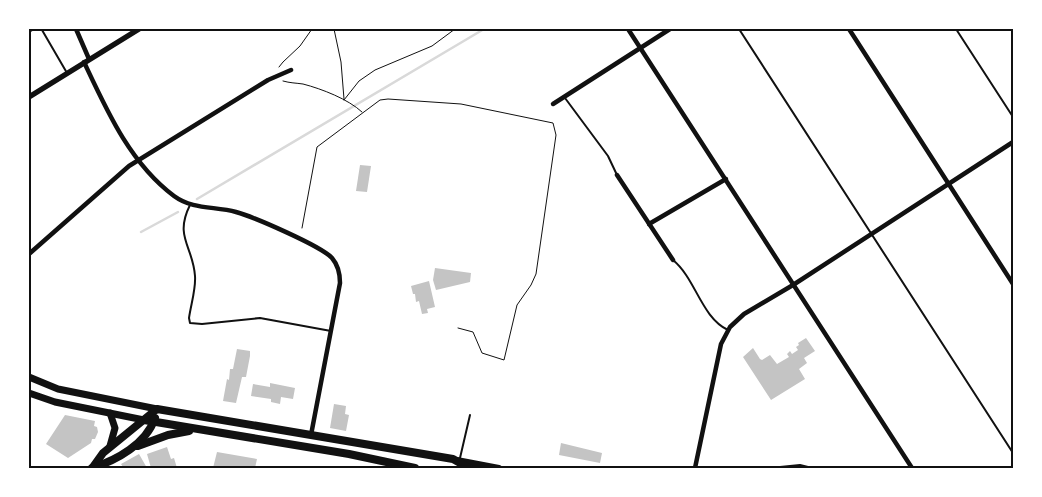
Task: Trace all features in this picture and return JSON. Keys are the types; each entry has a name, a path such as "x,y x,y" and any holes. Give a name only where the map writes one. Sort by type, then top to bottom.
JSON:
{"highway":[{"path":"92,468 109,462 144,438 154,422 157,409"},
{"path":"92,468 110,446 157,409 456,460 469,468"},
{"path":"144,420 415,468"},
{"path":"131,448 175,433 204,430"},
{"path":"309,448 311,435"}],"main road":[{"path":"29,377 58,389 157,409"},
{"path":"29,392 49,401 144,420"},
{"path":"110,413 115,428 110,446"},
{"path":"456,460 499,468"}],"street":[{"path":"76,29 104,107 138,160 170,193 190,205 236,212 262,222 323,252 333,259 339,271 340,283 311,435"},
{"path":"29,97 86,60 139,29"},
{"path":"628,29 912,468"},
{"path":"553,104 670,29"},
{"path":"849,29 1013,284"},
{"path":"29,254 113,178 138,160 276,76 291,70"},
{"path":"694,468 719,354 728,330 744,314 794,285 1013,142"},
{"path":"617,174 673,260"},
{"path":"649,224 726,179"}],"lane":[{"path":"29,32 36,29 42,30 67,73"},
{"path":"739,29 1013,453"},
{"path":"956,29 1013,117"},
{"path":"564,97 608,156 617,174"},
{"path":"190,205 183,226 195,274 189,318 190,324 260,318 331,332"},
{"path":"673,260 684,271 714,320 728,330"},
{"path":"456,460 470,414"},
{"path":"770,468 800,465 812,468"}],"path":[{"path":"334,29 341,62 344,100"},
{"path":"344,100 358,81 375,70 427,49 455,29"},
{"path":"276,76 282,80 309,86 344,100 363,113"},
{"path":"302,228 317,148 384,99 461,104 554,123 556,135 536,274 517,305 504,360 482,354 473,332 458,328"}],"building":[{"path":"360,165 371,166 367,192 356,191"},
{"path":"435,268 471,273 470,282 436,290 433,280"},
{"path":"429,281 435,307 427,309 428,313 422,314 419,301 416,302 411,286"},
{"path":"806,338 815,351 804,358 807,363 799,369 805,379 771,400 743,357 753,348 760,359 762,360 770,355 777,364 789,357 787,354 790,351 792,354 798,350 796,347 799,345 798,343"},
{"path":"237,349 250,351 250,356 246,377 242,377 236,403 223,401 227,379 229,380 230,369 233,369"},
{"path":"270,383 295,388 293,399 281,397 280,404 271,402 271,399 251,396 253,384 270,387"},
{"path":"334,404 346,406 345,414 349,415 346,431 330,428"},
{"path":"65,415 95,421 94,426 97,427 98,432 91,443 68,458 46,444"},
{"path":"561,443 602,453 600,463 559,455"},
{"path":"167,447 171,459 174,458 177,468 151,468 147,454"},
{"path":"217,452 257,459 255,468 213,468"},
{"path":"139,454 147,468 120,468 123,467 121,464"}],"waterway":[{"path":"197,199 484,29"},
{"path":"141,232 178,212"}]}
